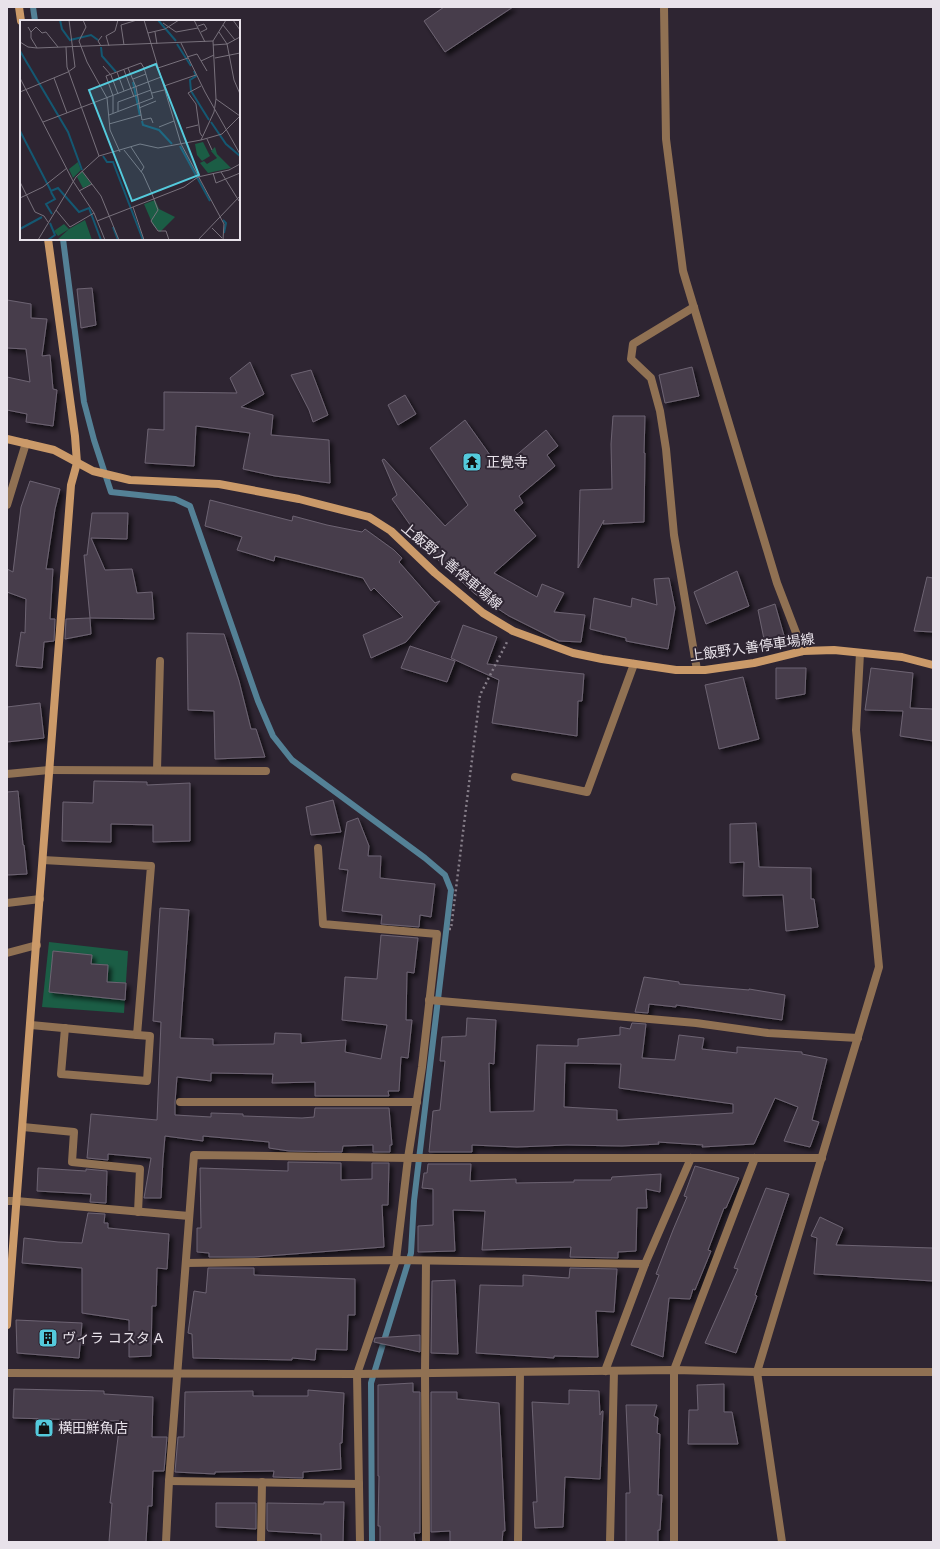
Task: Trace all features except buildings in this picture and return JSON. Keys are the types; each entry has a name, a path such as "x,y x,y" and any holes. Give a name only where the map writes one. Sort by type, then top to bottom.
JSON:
{"street":[{"path":"19,7 21,20"},
{"path":"664,7 666,139 683,271 776,582 803,651"},
{"path":"7,1325 10,1245 16,1202 23,1127 71,485 76,463 75,436 48,240"},
{"path":"694,307 634,344 631,360 652,378 660,411 666,449 674,535 697,670"},
{"name":"上飯野入善停車場線","path":"7,439 54,450 93,471 130,480 219,484 299,499 369,517 391,532 435,573 483,613 513,631 573,653 676,670 697,670 754,663 803,651 834,650 902,657 933,665"},
{"path":"7,505 26,443"},
{"path":"782,1542 757,1372 879,968 856,730 860,653"},
{"path":"157,770 160,661"},
{"path":"515,777 587,792 634,664"},
{"path":"7,774 49,770 266,771"},
{"path":"318,848 323,924 437,934 422,1067 408,1158 396,1260 357,1374 360,1542"},
{"path":"43,860 151,866 137,1035"},
{"path":"7,903 40,899"},
{"path":"7,953 37,945"},
{"path":"429,1000 696,1023 768,1033 858,1038"},
{"path":"31,1025 65,1028 137,1035 150,1036 147,1081 61,1074 65,1028"},
{"path":"180,1102 417,1102"},
{"path":"23,1127 74,1132 72,1162 140,1169 138,1212"},
{"path":"166,1542 169,1481 194,1155 408,1158 822,1158"},
{"path":"610,1542 610,1371 645,1264 691,1158"},
{"path":"674,1542 674,1370 755,1158"},
{"path":"7,1201 189,1216"},
{"path":"186,1263 426,1260 645,1264"},
{"path":"426,1260 426,1542"},
{"path":"7,1373 357,1374 674,1370 757,1372 933,1372"},
{"path":"518,1542 520,1372"},
{"path":"169,1481 359,1484"},
{"path":"261,1542 262,1482"}],"path":[{"path":"437,934 451,929 480,695 513,631"}],"green space":[{"path":"49,942 128,951 124,1013 42,1007"}],"waterway":[{"path":"33,7 35,20"},
{"path":"63,240 84,402 94,440 111,492 175,499 190,506 258,701 273,736 292,760 425,858 445,875 451,890 414,1201 411,1253 371,1383 372,1542"}],"place":[{"name":"正覺寺","path":"472,462"},
{"name":"ヴィラ コスタ A","path":"48,1338"},
{"name":"横田鮮魚店","path":"44,1428"}]}
